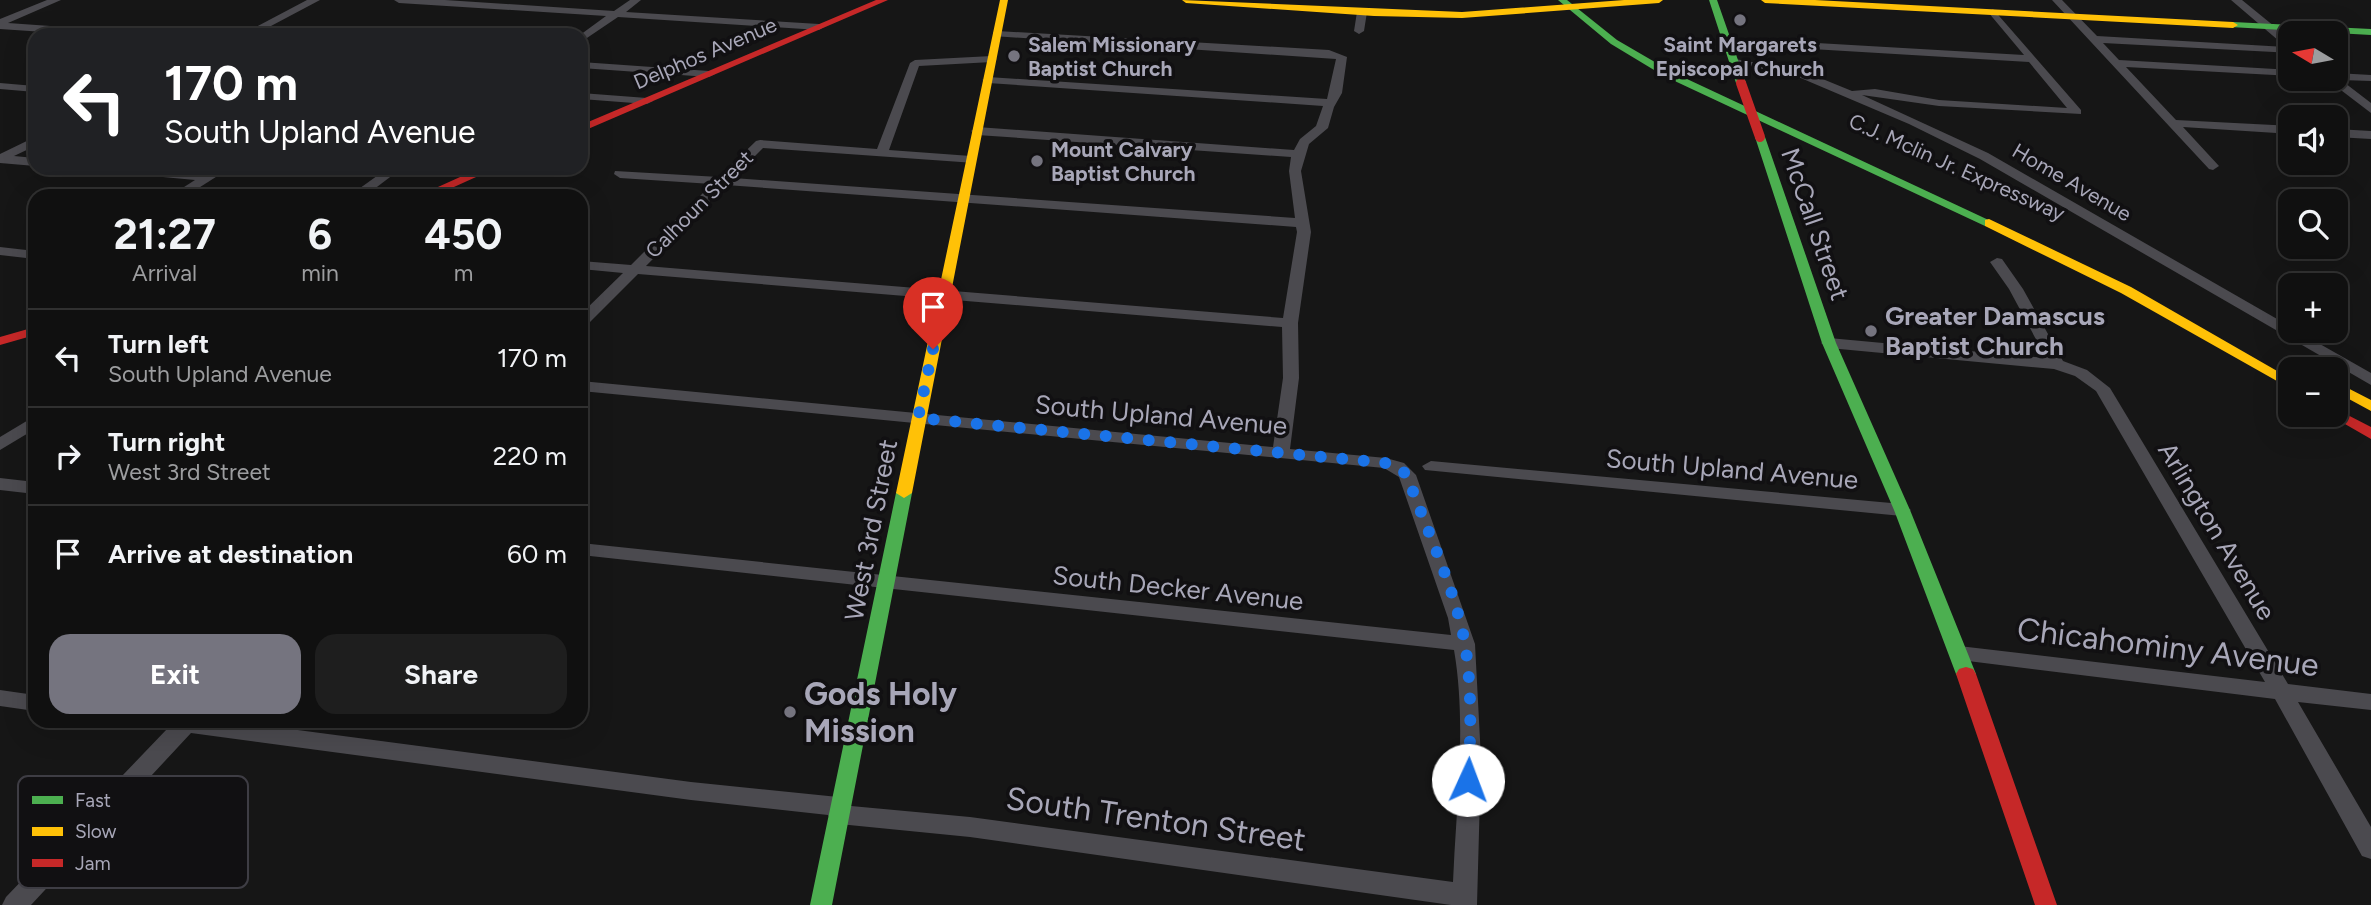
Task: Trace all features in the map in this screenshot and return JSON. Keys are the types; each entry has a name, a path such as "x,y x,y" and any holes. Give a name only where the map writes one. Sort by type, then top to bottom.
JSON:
{"main road":[{"name":"Delphos Avenue","path":"588,126 884,0"},
{"name":"West 3rd Street","path":"821,905 1004,0"},
{"path":"1186,0 1362,12 1462,15 1580,3 1659,0"},
{"name":"McCall Street","path":"1713,0 1829,344 1902,510 1959,654 2046,905"},
{"path":"1765,0 2371,32"},
{"path":"1580,3 1618,23"},
{"path":"1580,3 1617,34 1657,59 1678,70 1705,77"},
{"path":"1580,3 1614,42 1648,63 2126,290 2278,378"},
{"name":"C.J. Mclin Jr. Expressway","path":"1635,36 1705,77 1941,183"},
{"path":"440,189 474,175"},
{"path":"0,341 28,333"},
{"path":"2348,393 2371,406"},
{"path":"2348,420 2371,434"}],"street":[{"path":"0,25 56,0"},
{"path":"260,28 315,0"},
{"path":"398,0 819,27"},
{"path":"588,33 636,0"},
{"path":"2057,0 2213,166"},
{"path":"2236,0 2278,36"},
{"path":"1359,31 1362,12"},
{"path":"1850,93 1868,91 1939,103 2077,112 1993,12"},
{"path":"0,25 40,28"},
{"path":"998,34 1340,55 1342,60 1336,93 1322,128 1307,138 1299,154 1295,172 1304,223 1290,323 1291,378 1281,452"},
{"path":"2095,39 2278,46"},
{"path":"1728,41 2033,59"},
{"path":"882,153 915,63 992,60"},
{"name":"Home Avenue","path":"1735,62 1785,69 1850,93 1913,121 2012,172 2371,380"},
{"path":"2117,63 2278,72"},
{"path":"588,65 709,74"},
{"path":"2348,77 2371,78"},
{"path":"988,80 1330,103"},
{"path":"0,86 28,88"},
{"path":"2348,89 2371,109"},
{"path":"588,97 647,101"},
{"path":"2173,122 2278,129"},
{"path":"977,131 1299,154"},
{"path":"2348,134 2371,135"},
{"name":"Calhoun Street","path":"588,316 762,143 971,160"},
{"path":"0,159 28,145"},
{"path":"0,159 28,161"},
{"path":"620,174 1304,223"},
{"path":"187,175 209,177"},
{"path":"189,189 212,175"},
{"path":"366,189 386,175"},
{"path":"0,251 28,253"},
{"path":"1997,261 2016,289 2057,365"},
{"path":"588,266 1290,323"},
{"name":"Arlington Avenue","path":"1829,344 2057,365 2081,373 2102,388 2282,692 2371,849"},
{"name":"South Upland Avenue","path":"588,387 1386,463 1398,467 1407,475 1465,644"},
{"path":"0,445 28,426"},
{"name":"South Upland Avenue","path":"1432,466 1902,510"},
{"path":"0,484 28,487"},
{"name":"South Decker Avenue","path":"588,550 1465,644"},
{"path":"1464,899 1470,759 1465,644"},
{"name":"Chicahominy Avenue","path":"1959,654 2371,702"},
{"path":"0,698 28,702"},
{"path":"132,776 176,728"},
{"name":"South Trenton Street","path":"225,728 691,792 840,809 1464,899"},
{"path":"15,905 30,888"}],"traffic: fast":[{"path":"1562,0 1614,42 1668,74 1989,223"},
{"path":"1713,0 1741,83"},
{"path":"2233,25 2371,32"},
{"path":"1760,137 1829,343 1902,510 1966,674"},
{"path":"821,905 904,493"}],"traffic: slow":[{"path":"904,493 1004,0"},
{"path":"1186,0 1374,13 1462,15 1659,0"},
{"path":"1765,0 2233,25"},
{"path":"1989,223 2126,290 2278,378"},
{"path":"2348,393 2371,406"}],"traffic: jam":[{"path":"588,126 884,0"},
{"path":"1741,83 1760,137"},
{"path":"440,189 474,175"},
{"path":"0,341 28,333"},
{"path":"2348,420 2371,434"},
{"path":"1966,674 2046,905"}],"place":[{"name":"Saint Margarets Episcopal Church","path":"1740,20"},
{"name":"Salem Missionary Baptist Church","path":"1014,56"},
{"name":"Mount Calvary Baptist Church","path":"1037,161"},
{"name":"Greater Damascus Baptist Church","path":"1871,331"},
{"name":"Gods Holy Mission","path":"790,712"}],"route":[{"path":"933,349 918,418 1386,463 1398,467 1407,475 1465,644 1470,759 1468,780"}]}
